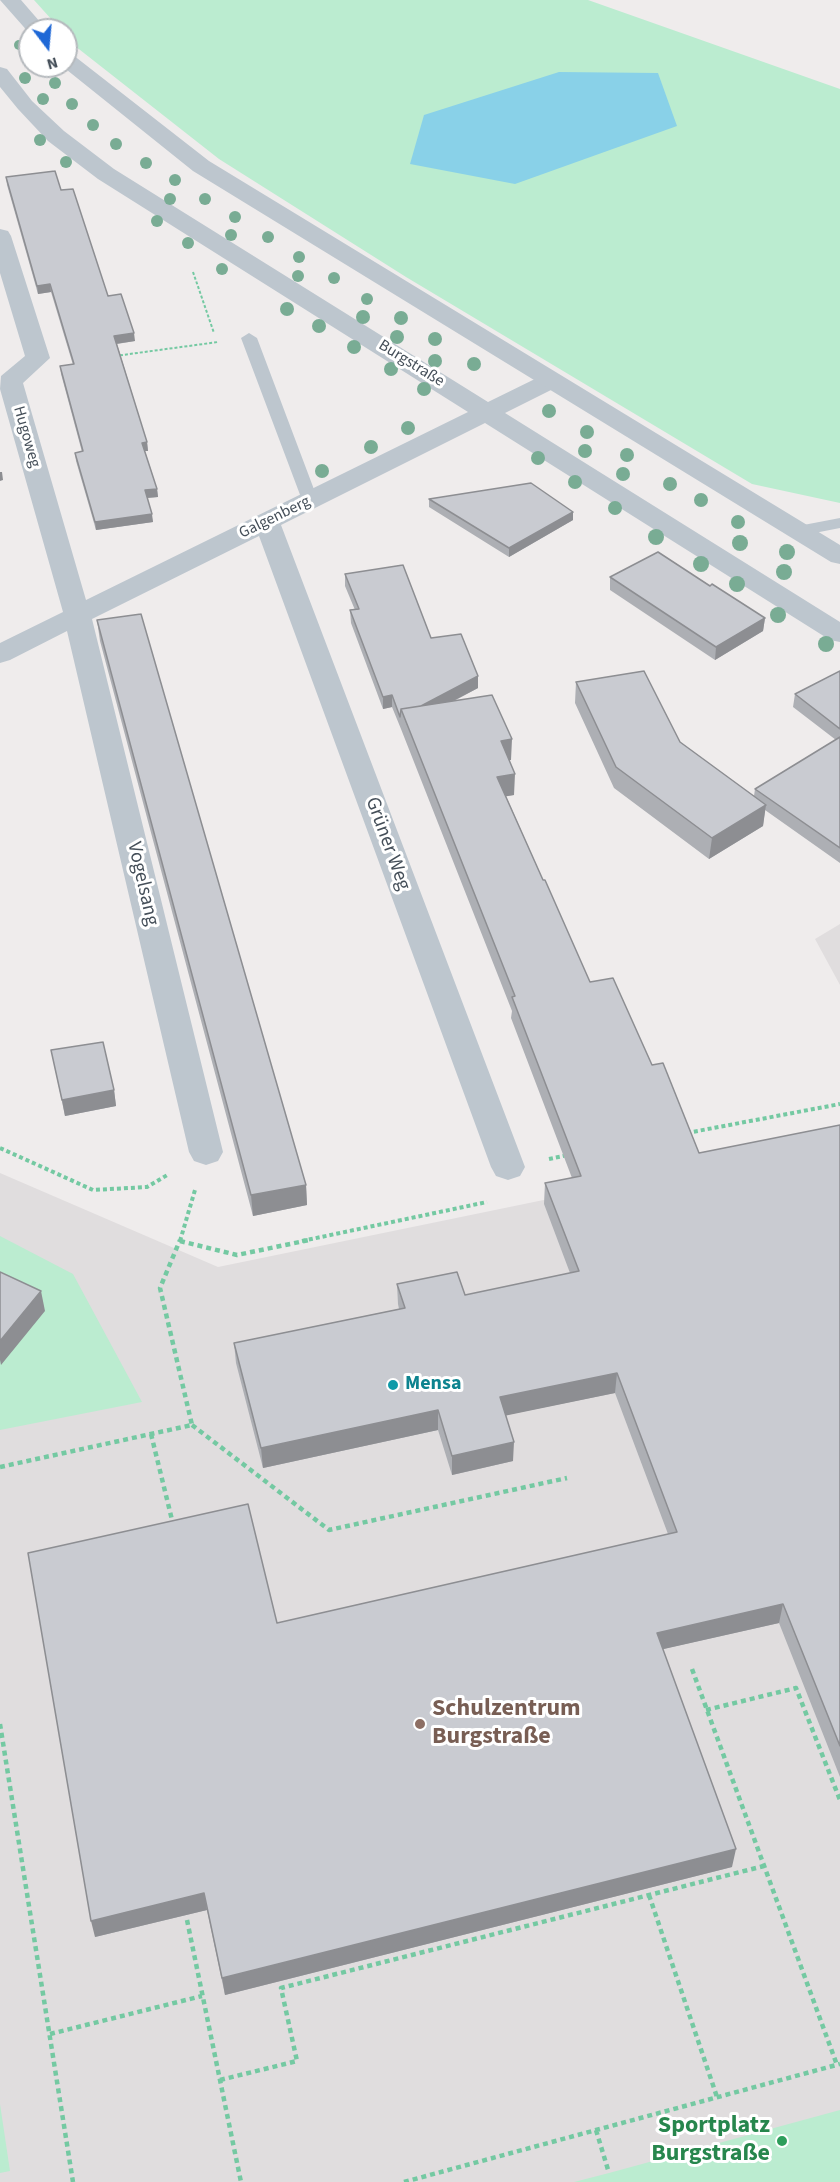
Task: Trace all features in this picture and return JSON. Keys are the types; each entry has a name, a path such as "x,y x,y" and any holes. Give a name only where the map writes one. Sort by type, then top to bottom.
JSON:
{"street":[{"path":"10,0 26,18"},
{"path":"78,69 201,166 840,556"},
{"name":"Burgstraße","path":"0,73 25,105 56,136 106,174 840,634"},
{"name":"Hugoweg","path":"0,236 38,358 10,381 77,615"},
{"name":"Galgenberg","path":"0,654 550,381"},
{"name":"Grüner Weg","path":"267,521 508,1167"},
{"name":"Vogelsang","path":"77,615 206,1152"}],"lane":[{"path":"249,338 310,500"},
{"path":"799,531 840,523"}],"path":[{"path":"191,267 217,342"},
{"path":"111,356 249,338"},
{"path":"0,1148 93,1190 147,1187 206,1152"},
{"path":"206,1152 180,1241 160,1288 192,1425 329,1530 567,1479"},
{"path":"0,1467 192,1425"},
{"path":"151,1434 173,1525"},
{"path":"404,2182 838,2065 692,1669"},
{"path":"706,1710 796,1688 840,1800"},
{"path":"0,1724 73,2182"},
{"path":"220,2080 297,2061 281,1988 764,1866"},
{"path":"649,1895 717,2097"},
{"path":"187,1920 241,2182"},
{"path":"50,2034 202,1996"},
{"path":"596,2130 609,2173"}],"shaded area":[{"path":"840,924 840,985 815,939"},
{"name":"Schulzentrum Burgstraße","path":"840,1139 840,2182 0,2182 0,1173 218,1267"}],"green space":[{"path":"34,0 588,0 840,89 840,503 752,484 406,277 219,159 78,48 78,18 50,18"},
{"path":"0,1236 73,1274 142,1402 0,1430"},
{"path":"0,2104 10,2171 0,2173"},
{"name":"Sportplatz Burgstraße","path":"840,2110 840,2182 574,2182 609,2173"}],"water":[{"path":"559,72 658,73 677,126 515,184 410,164 424,115"}],"building":[{"path":"55,171 61,190 73,189 108,296 121,294 134,333 114,336 147,442 142,443 157,489 145,490 152,514 95,522 75,453 83,451 60,366 74,364 50,284 37,286 6,177"},
{"path":"531,483 573,512 509,548 429,499"},
{"path":"658,552 765,618 716,647 610,577"},
{"path":"403,565 431,638 461,634 478,676 421,706 401,709 400,717 392,695 383,697 350,610 359,609 345,574"},
{"path":"141,614 306,1185 251,1195 97,620"},
{"path":"644,671 680,742 766,805 712,838 616,767 576,682"},
{"path":"840,671 840,729 795,694"},
{"path":"492,695 512,739 501,741 515,774 497,777 543,880 545,880 590,982 613,978 652,1065 663,1063 699,1153 840,1125 840,1746 783,1604 657,1633 736,1849 222,1978 204,1893 91,1921 28,1553 248,1504 277,1623 677,1532 617,1373 500,1397 514,1442 452,1456 438,1410 261,1448 234,1343 405,1308 397,1284 457,1272 465,1295 579,1271 545,1183 581,1176 512,997 515,996 401,709"},
{"path":"840,737 840,848 755,789"},
{"path":"103,1042 114,1090 62,1100 51,1050"},
{"path":"0,1272 41,1291 0,1341"}],"place":[{"name":"Mensa","path":"393,1385"},
{"name":"Schulzentrum Burgstraße","path":"420,1724"},
{"name":"Sportplatz Burgstraße","path":"782,2141"}]}
